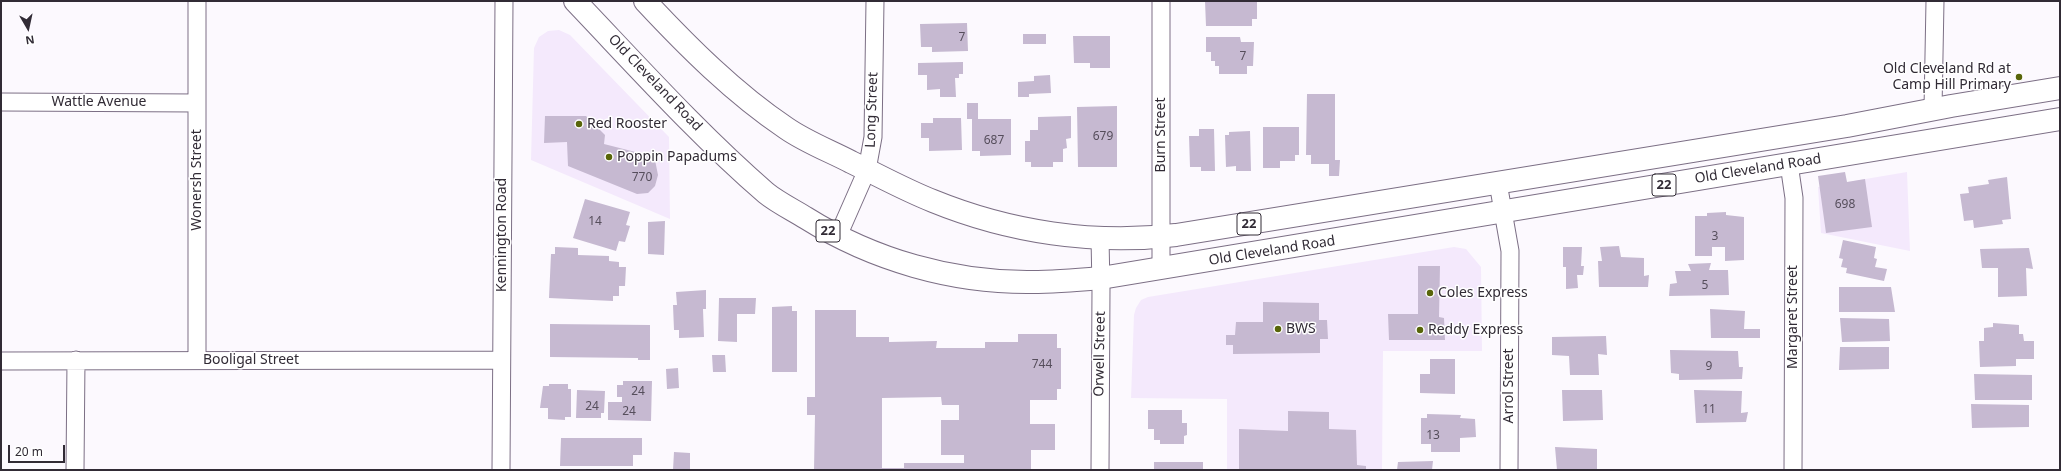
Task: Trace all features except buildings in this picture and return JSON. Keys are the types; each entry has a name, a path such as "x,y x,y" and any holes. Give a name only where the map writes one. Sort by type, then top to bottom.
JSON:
{"highway":[{"name":"Old Cleveland Road","path":"575,1 684,114 767,194 838,236 890,259 963,277 1032,282 1101,278 2060,119"},
{"name":"Old Cleveland Road","path":"645,1 682,40 741,92 787,129 867,170 933,201 964,212 1039,231 1100,238 1161,237 1847,126 1933,109 2060,88"}],"street":[{"name":"Wonersh Street","path":"197,1 197,360"},
{"name":"Kennington Road","path":"501,470 504,1"},
{"name":"Long Street","path":"838,236 867,170 873,137 874,1"},
{"name":"Burn Street","path":"1161,1 1161,268"},
{"path":"1933,109 1935,1"},
{"name":"Wattle Avenue","path":"1,102 197,102"},
{"name":"Margaret Street","path":"1789,164 1794,198 1793,470"},
{"name":"Arrol Street","path":"1498,183 1510,251 1509,470"},
{"name":"Orwell Street","path":"1100,238 1100,470"},
{"path":"75,470 76,360"},
{"name":"Booligal Street","path":"1,361 501,360"}],"shaded area":[{"path":"559,30 570,35 669,137 670,219 531,160 534,48 539,37 548,31"},
{"path":"1907,172 1910,251 1821,233 1818,187"},
{"path":"1454,247 1466,249 1481,267 1482,351 1383,351 1382,470 1227,470 1227,399 1131,398 1134,315 1141,300 1148,297"}],"place":[{"name":"Old Cleveland Rd at Camp Hill Primary","path":"2019,77"},
{"name":"Red Rooster","path":"579,124"},
{"name":"Poppin Papadums","path":"609,157"},
{"name":"Coles Express","path":"1430,293"},
{"name":"BWS","path":"1278,329"},
{"name":"Reddy Express","path":"1420,330"}]}
